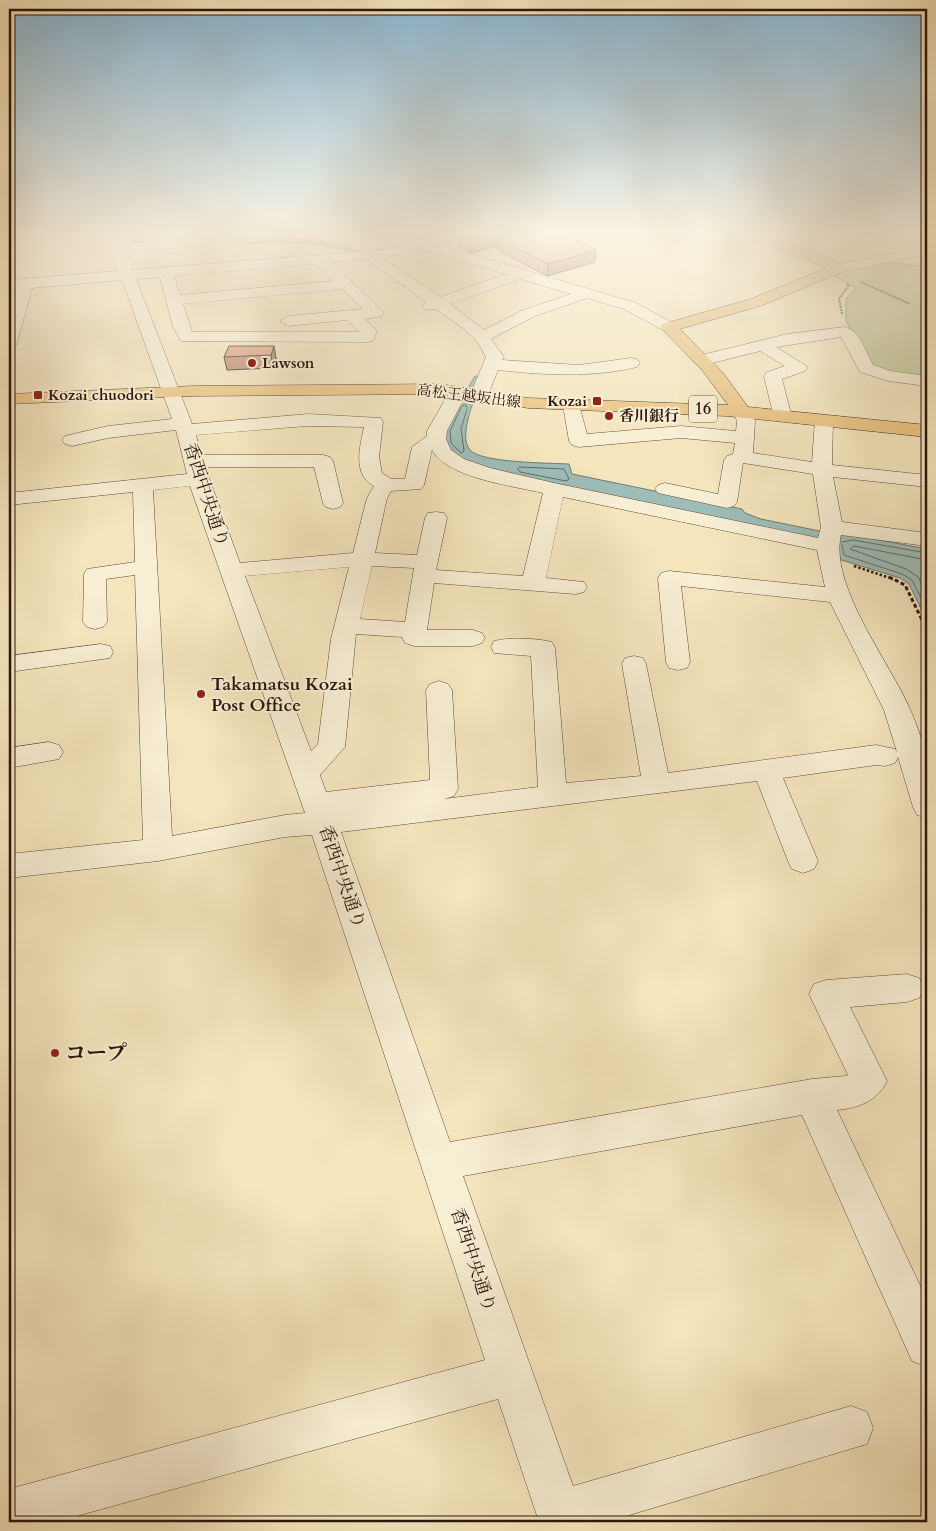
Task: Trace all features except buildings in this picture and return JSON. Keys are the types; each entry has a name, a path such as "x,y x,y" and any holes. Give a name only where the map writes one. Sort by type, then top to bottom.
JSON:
{"main road":[{"path":"669,327 745,305"},
{"path":"669,327 704,360 742,411"},
{"name":"高松王越坂出線","path":"9,399 170,392 393,388 440,389 478,397 572,405 782,414 927,432"}],"street":[{"path":"9,343 14,305"},
{"name":"香西中央通り","path":"137,305 183,427 195,470 306,773 561,1518"},
{"path":"176,305 186,337 367,337 369,331 352,315"},
{"path":"184,332 376,312 369,305"},
{"path":"436,305 482,336"},
{"path":"436,305 462,329 482,365"},
{"path":"482,336 530,313 552,305"},
{"path":"628,305 669,327"},
{"path":"704,360 786,339 845,332 852,340 866,368 883,375 927,381"},
{"path":"478,397 482,365 482,336"},
{"path":"763,346 799,367 773,376 782,414"},
{"path":"482,365 564,370 606,368 631,363"},
{"path":"458,393 437,431 436,439 443,453 457,463 484,473 554,489 829,542 927,539"},
{"path":"572,405 579,441 681,432 744,447 822,470 927,481"},
{"path":"666,489 727,502 734,460 744,447 746,421 742,411"},
{"path":"72,440 108,432 183,427 308,420 374,422 368,464 374,475 385,484 414,485 422,447 436,439"},
{"path":"824,420 822,470 832,575 839,596 897,710 927,807"},
{"path":"9,499 143,485 195,470 323,461 333,503"},
{"path":"306,773 331,747 346,626 364,559 366,539 377,498 385,484"},
{"path":"143,485 158,850"},
{"path":"532,584 554,489"},
{"path":"436,518 425,569 414,638 473,638"},
{"path":"232,570 364,559 532,584 576,587"},
{"path":"95,622 95,574 147,567"},
{"path":"678,662 669,578 839,596"},
{"path":"346,626 415,630"},
{"path":"503,647 543,648 554,795"},
{"path":"9,664 101,652"},
{"path":"634,664 656,785"},
{"path":"9,866 158,850 285,826 320,814 444,789 439,690"},
{"path":"9,758 49,752"},
{"path":"320,814 494,804 554,795 656,785 876,755 885,756"},
{"path":"766,770 803,861"},
{"path":"440,1162 812,1096 852,1092 869,1081 826,994 907,988"},
{"path":"812,1096 927,1346"},
{"path":"9,1512 511,1374"},
{"path":"561,1518 852,1428"}],"path":[{"path":"840,305 845,332"},
{"path":"829,542 905,585 927,630"}],"green space":[{"path":"846,305 927,305 927,377 882,373 871,365 846,321"}],"water":[{"path":"475,376 484,377 470,414 466,435 470,450 477,454 501,460 569,464 572,474 742,509 745,513 761,519 839,535 853,535 927,549 927,621 909,584 900,578 838,559 836,544 495,471 465,461 446,448 444,429"}],"place":[{"name":"Lawson","path":"252,363"},
{"name":"Kozai chuodori","path":"38,395"},
{"name":"Kozai","path":"597,401"},
{"name":"香川銀行","path":"609,416"},
{"name":"Takamatsu Kozai Post Office","path":"201,694"},
{"name":"コープ","path":"55,1053"}]}
